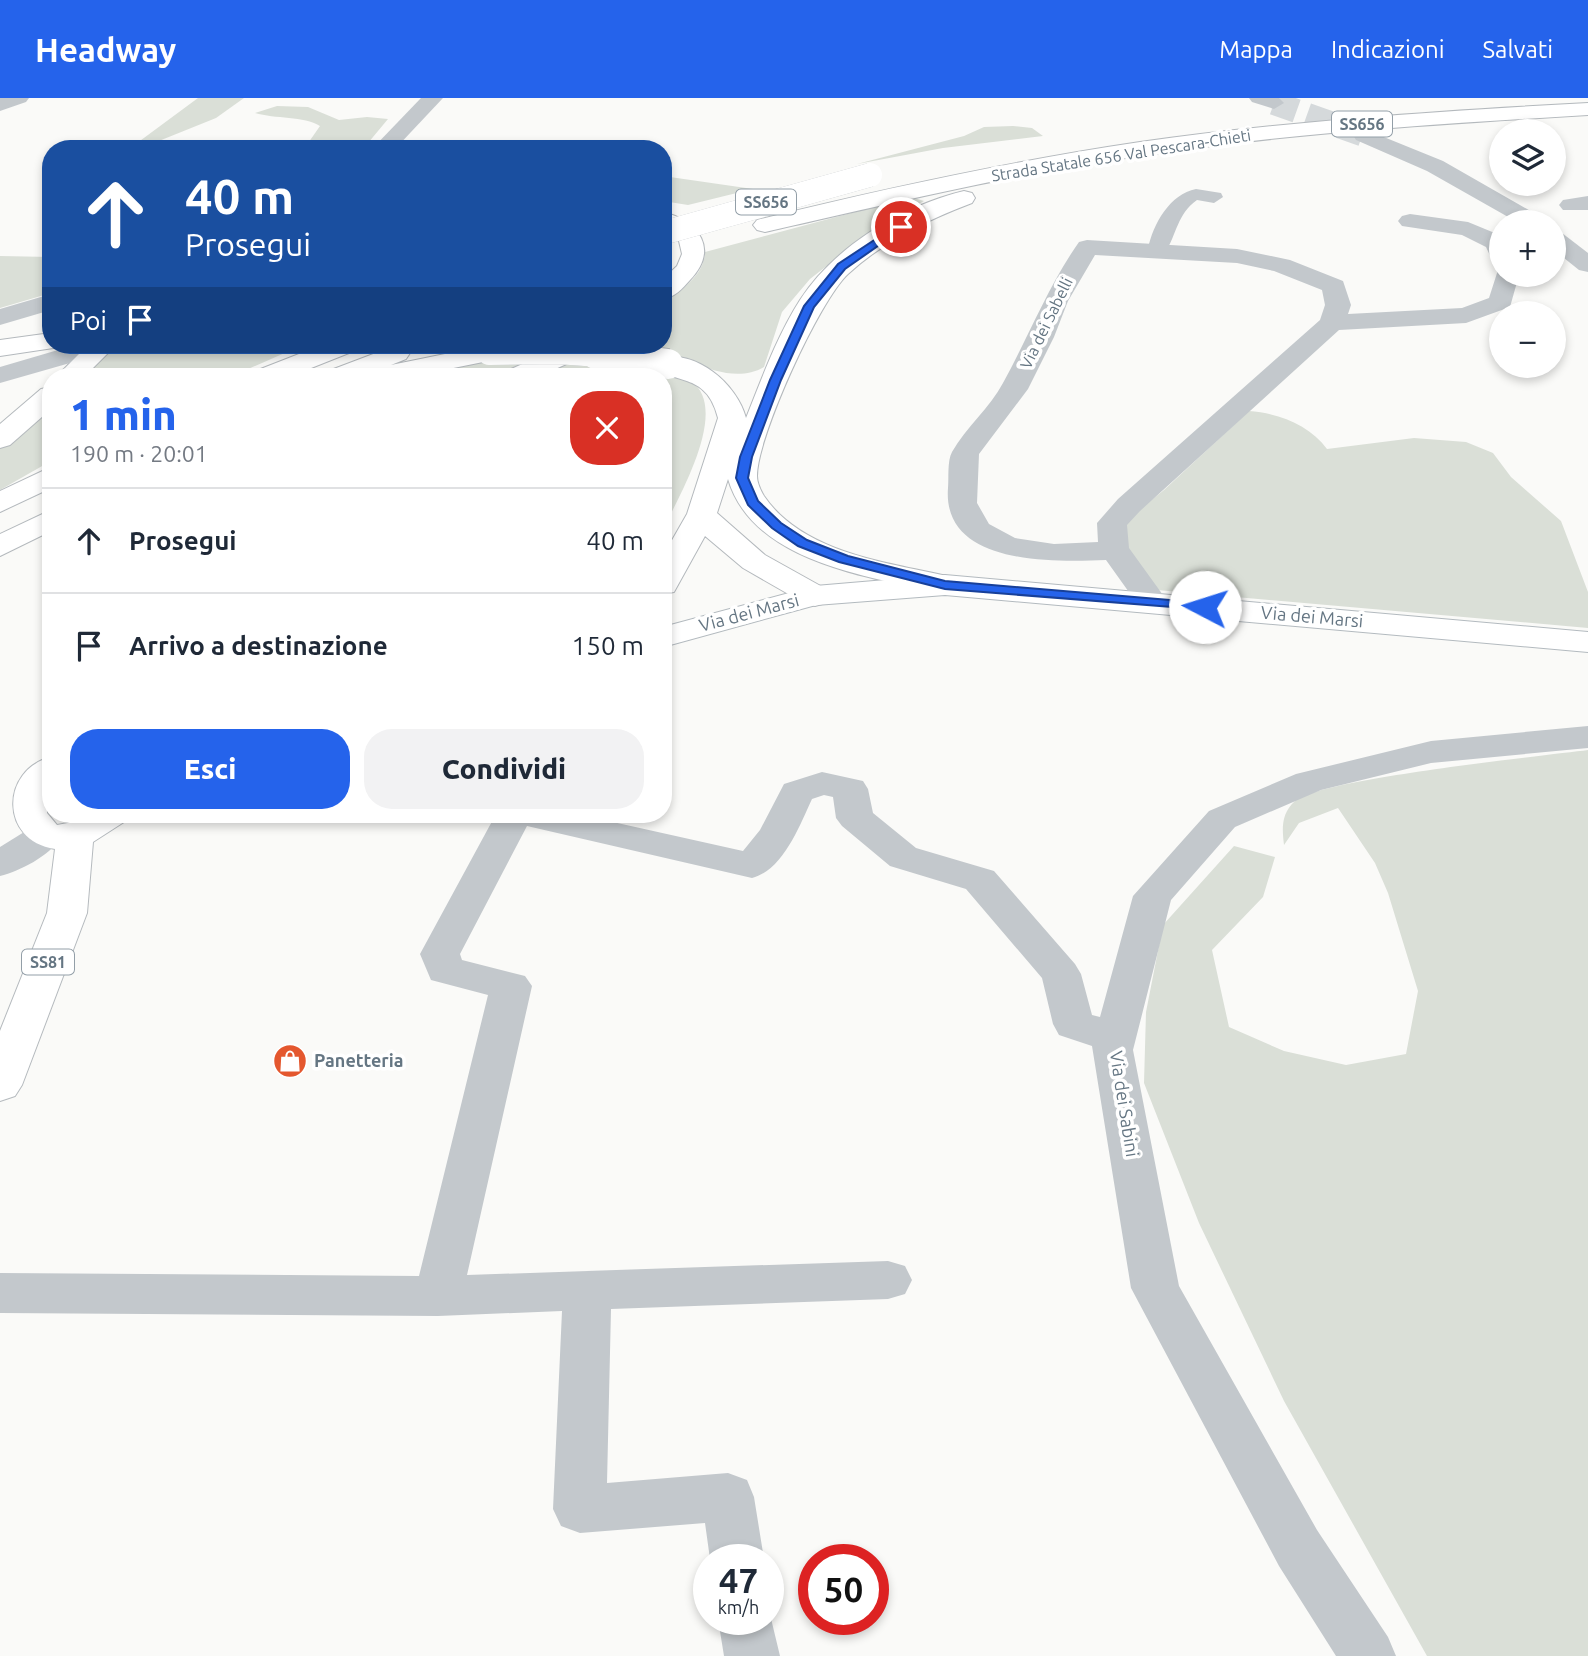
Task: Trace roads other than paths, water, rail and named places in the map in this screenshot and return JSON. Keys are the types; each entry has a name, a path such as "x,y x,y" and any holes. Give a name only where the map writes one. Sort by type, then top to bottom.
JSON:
{"main road":[{"name":"Strada Statale 656 Val Pescara-Chieti","path":"1004,150 1291,113 1519,98"},
{"name":"Strada Statale 656 Val Pescara-Chieti","path":"672,252 765,225 955,182 1136,150 1398,120 1588,109"},
{"path":"945,585 843,559 802,543 777,526 753,502 742,478 746,457 776,380 809,306 822,287 841,267 887,234 944,205 975,194 1088,168 1136,150"},
{"name":"SS656","path":"672,230 730,212 880,173"},
{"path":"672,225 730,212"},
{"path":"672,224 686,231 694,243 695,253 690,266 672,283"},
{"path":"0,348 42,342"},
{"path":"79,368 93,354"},
{"path":"288,368 323,354"},
{"path":"360,368 394,354"},
{"path":"415,368 484,354"},
{"path":"536,368 567,354"},
{"path":"606,354 668,364 704,378 721,390 729,403 732,418 702,514 672,569"},
{"path":"0,439 42,403"},
{"path":"0,503 42,481"},
{"path":"702,514 721,537 749,561 815,596"},
{"path":"4,544 42,524"},
{"path":"4,544 42,533"},
{"name":"Via dei Marsi","path":"672,634 815,596 945,585 1588,642"},
{"path":"0,772 42,768"},
{"path":"42,771 23,780 2,803 1,816 11,829 58,836 98,823"},
{"name":"SS81","path":"0,1086 67,913 58,836"}],"street":[{"path":"0,105 19,98"},
{"path":"392,140 433,98"},
{"path":"1364,135 1434,166 1513,210"},
{"path":"1410,221 1468,229 1489,240"},
{"name":"Via dei Sabelli","path":"1114,550 1054,553 1007,546 977,530 962,503 965,454 1014,389 1041,337 1055,301 1087,247 1158,249 1248,258 1281,265 1334,286 1338,305 1332,323"},
{"path":"1566,248 1588,265"},
{"path":"1152,602 1134,573 1114,550 1112,523 1332,323 1466,315 1501,302 1504,287"},
{"path":"0,317 42,305"},
{"path":"0,375 72,354"},
{"name":"Via dei Sabini","path":"1368,1656 1298,1548 1156,1288 1112,1050 1152,896 1222,819 1309,782 1431,752 1588,737"},
{"path":"566,823 752,866 777,834 797,792 822,783 850,789 855,818 903,858 980,880 1061,974 1074,1024 1116,1038"},
{"path":"438,1296 511,986 445,970 440,954 509,823"},
{"path":"0,864 58,836"},
{"path":"0,1293 438,1296 888,1280"},
{"path":"587,1291 580,1509 728,1497 735,1544"},
{"path":"749,1635 752,1656"}],"lane":[{"path":"1158,249 1159,237 1185,201 1198,194 1214,197"}],"tunnel":[{"path":"1274,103 1364,135"}],"place":[{"name":"Panetteria","path":"290,1061"}]}
